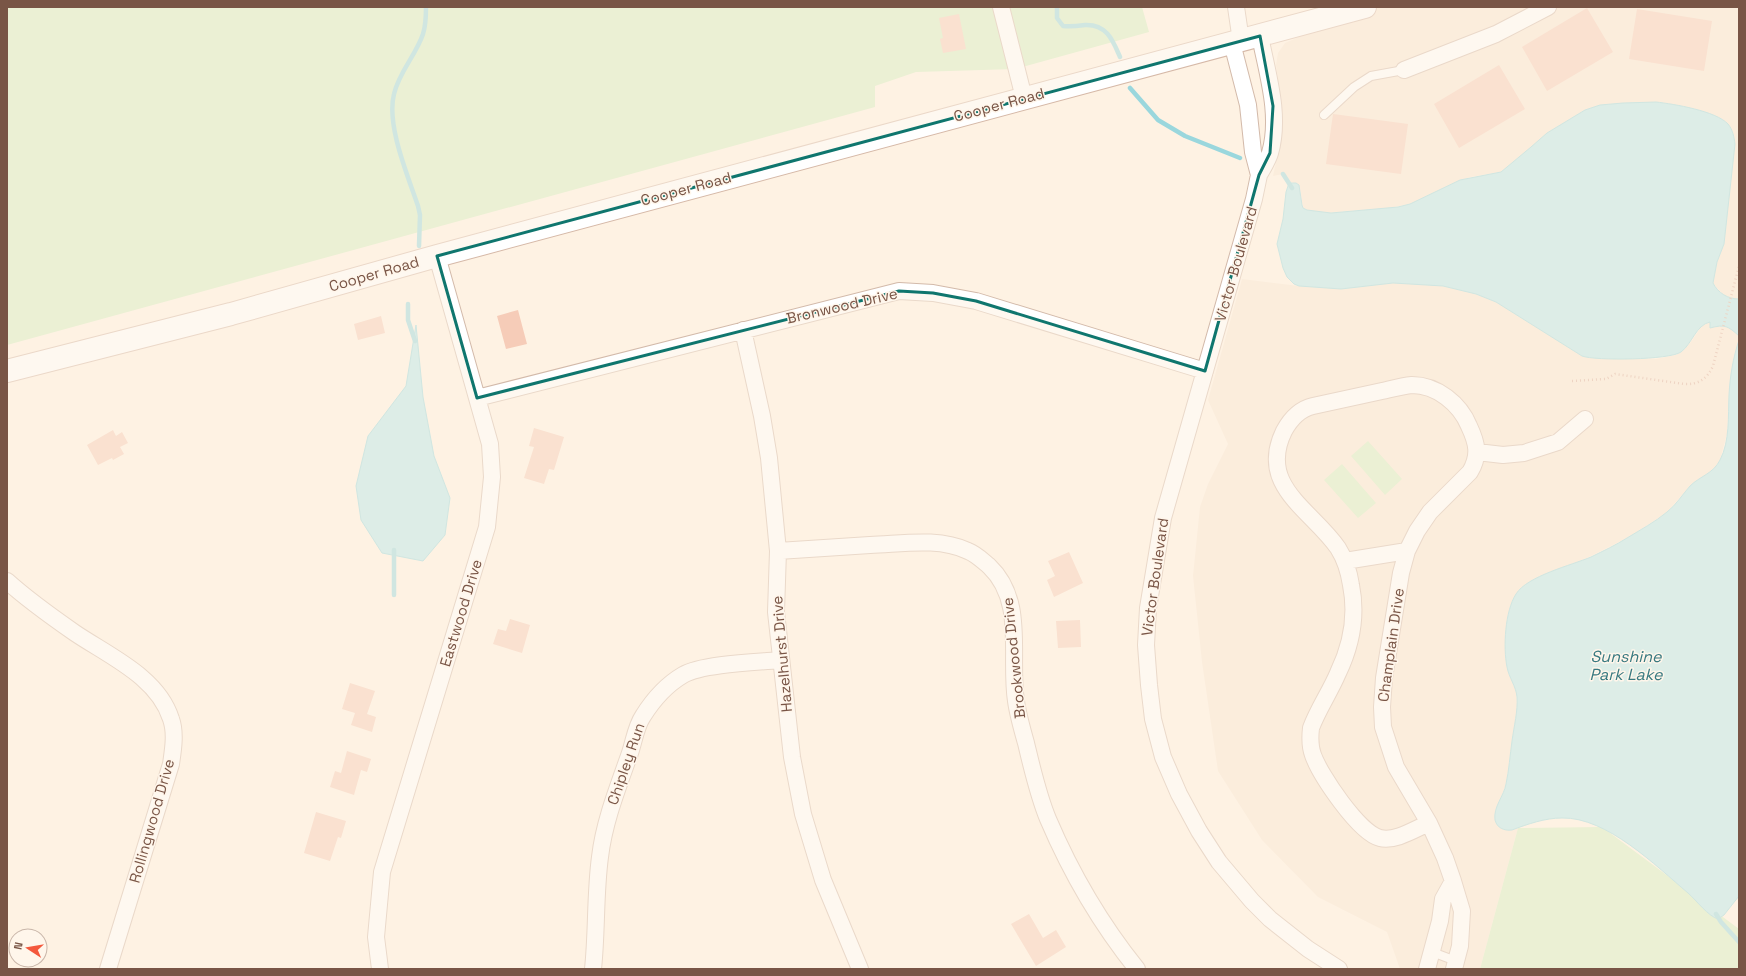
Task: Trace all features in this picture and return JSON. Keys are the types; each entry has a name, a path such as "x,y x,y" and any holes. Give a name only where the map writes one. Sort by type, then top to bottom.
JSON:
{"street":[{"path":"1001,7 1024,98"},
{"path":"1236,7 1244,40"},
{"name":"Cooper Road","path":"7,371 232,314 437,256 1366,7"},
{"path":"1404,70 1496,34 1548,7"},
{"name":"Victor Boulevard","path":"1244,40 1248,105 1251,119 1253,152 1259,175"},
{"name":"Victor Boulevard","path":"1244,40 1271,93 1274,121 1270,154 1259,175 1254,199 1163,518 1148,608 1146,645 1148,685 1153,720 1163,757 1179,794 1199,831 1219,862 1270,919 1308,949 1339,969"},
{"name":"Eastwood Drive","path":"380,969 376,937 382,872 487,527 492,477 490,444 437,256"},
{"name":"Bronwood Drive","path":"477,398 899,291 933,293 976,301 1205,371"},
{"name":"Hazelhurst Drive","path":"743,330 762,416 769,458 778,551 776,612 792,757 803,814 823,880 860,969"},
{"path":"1429,823 1388,839 1380,838 1369,833 1350,813 1318,766 1313,754 1310,736 1311,728 1338,674 1346,655 1350,639 1353,620 1352,585 1345,561 1329,538 1292,498 1279,477 1277,466 1280,440 1289,422 1299,413 1313,406 1411,385 1428,388 1439,392 1448,398 1462,413 1473,435 1477,452 1503,454 1524,453 1558,442 1585,419"},
{"name":"Champlain Drive","path":"1455,965 1460,946 1462,911 1445,858 1429,823 1396,767 1383,727 1382,707 1384,678 1401,573 1407,552 1417,531 1430,512 1470,472 1477,452"},
{"name":"Brookwood Drive","path":"778,551 923,542 948,544 969,551 984,561 997,574 1007,590 1012,608 1014,635 1013,674 1016,702 1035,780 1048,818 1090,903 1113,940 1137,969"},
{"path":"1345,561 1407,552"},
{"name":"Rollingwood Drive","path":"7,581 74,632 150,685 164,705 171,719 174,744 171,764 108,969"},
{"name":"Chipley Run","path":"593,969 596,948 600,855 610,814 641,718 653,701 669,685 684,674 702,668 781,660"},
{"path":"1427,969 1440,921 1443,899 1453,881"}],"lane":[{"path":"1324,115 1354,86 1371,76 1404,70"},
{"path":"1432,952 1455,965"}],"path":[{"path":"1572,381 1606,379 1615,374 1684,384 1696,384 1706,378 1712,368 1739,266"}],"highlighted area":[{"path":"1260,36 1273,106 1270,153 1259,175 1205,371 976,301 933,293 899,291 477,398 437,256"}],"shaded area":[{"path":"1369,7 1739,7 1739,299 1729,298 1723,295 1713,283 1717,262 1724,244 1735,144 1732,130 1722,119 1712,115 1664,103 1623,103 1600,105 1585,110 1547,133 1501,172 1470,177 1410,204 1383,209 1331,213 1307,210 1303,208 1300,188 1292,182 1289,183 1283,174 1273,176 1281,139 1283,116 1276,65 1278,53 1285,43"},
{"path":"1242,279 1299,286 1341,289 1393,283 1422,283 1447,287 1473,293 1496,302 1586,357 1656,359 1676,355 1683,351 1702,326 1710,322 1730,327 1739,336 1730,382 1727,434 1720,460 1715,468 1709,474 1697,480 1690,486 1668,511 1660,517 1627,538 1579,562 1513,600 1510,607 1505,644 1507,669 1516,690 1517,709 1506,784 1497,807 1495,817 1512,830 1518,828 1480,969 1400,969 1387,932 1318,897 1262,840 1218,771 1202,662 1193,576 1200,507 1208,484 1228,444 1208,400"}],"green space":[{"path":"7,7 1142,7 1149,32 1015,69 916,72 875,86 875,107 7,345"},
{"path":"1368,441 1402,479 1385,495 1351,456"},
{"path":"1342,464 1376,503 1358,518 1324,480"},
{"path":"1602,827 1739,929 1739,969 1480,969 1518,828"}],"water":[{"path":"1656,102 1684,106 1714,115 1722,119 1730,126 1734,136 1735,144 1724,244 1717,262 1713,283 1724,295 1739,299 1739,336 1732,330 1723,326 1710,328 1710,322 1701,327 1685,349 1674,355 1632,359 1590,358 1582,356 1496,302 1476,294 1443,286 1393,283 1341,289 1299,286 1294,284 1287,277 1283,268 1277,244 1283,219 1286,192 1289,183 1296,183 1299,185 1302,205 1303,208 1307,210 1331,213 1398,207 1410,204 1460,180 1501,172 1547,133 1585,110 1600,105"},
{"path":"416,325 423,397 434,456 450,498 445,535 423,561 382,553 361,520 356,486 368,436 406,386"},
{"name":"Sunshine Park Lake","path":"1739,340 1739,896 1724,915 1718,919 1706,912 1688,893 1646,857 1613,834 1596,826 1579,820 1556,818 1512,830 1506,830 1497,825 1495,815 1506,784 1517,708 1517,697 1508,671 1505,650 1507,619 1512,601 1522,588 1540,576 1591,557 1652,523 1670,509 1690,486 1714,469 1723,453 1727,437 1730,381 1733,360"}],"building":[{"path":"1587,8 1613,52 1547,91 1522,47"},
{"path":"1637,9 1712,21 1704,71 1629,59"},
{"path":"959,14 966,49 943,53 940,39 943,38 939,18"},
{"path":"1499,65 1525,109 1459,148 1434,104"},
{"path":"1333,114 1408,124 1401,174 1326,164"},
{"path":"518,310 527,344 506,349 497,316"},
{"path":"381,316 385,333 358,340 354,324"},
{"path":"534,428 564,437 554,470 549,469 544,484 524,478 534,447 529,446"},
{"path":"113,430 116,436 122,432 128,443 120,447 124,454 113,460 112,458 98,465 87,445"},
{"path":"1069,552 1083,583 1054,597 1047,580 1055,576 1048,561"},
{"path":"510,619 530,625 522,653 493,644 498,629 506,631"},
{"path":"1080,620 1081,647 1058,648 1056,621"},
{"path":"350,683 375,691 367,714 376,717 372,732 351,725 355,713 342,709"},
{"path":"347,751 371,759 367,772 361,770 354,795 330,787 335,771 341,773"},
{"path":"316,812 346,821 341,838 338,837 330,861 304,853"},
{"path":"1029,914 1043,938 1056,930 1066,947 1036,966 1011,924"}],"waterway":[{"path":"419,246 420,215 395,135 392,106 396,86 423,34 426,7"},
{"path":"1057,7 1057,18 1063,26 1093,25 1104,30 1115,45 1120,57"},
{"path":"1130,88 1158,120 1185,136 1240,158"},
{"path":"1283,174 1292,188"},
{"path":"408,304 408,320 415,341"},
{"path":"394,550 394,595"},
{"path":"1716,914 1721,922 1739,942"}]}
